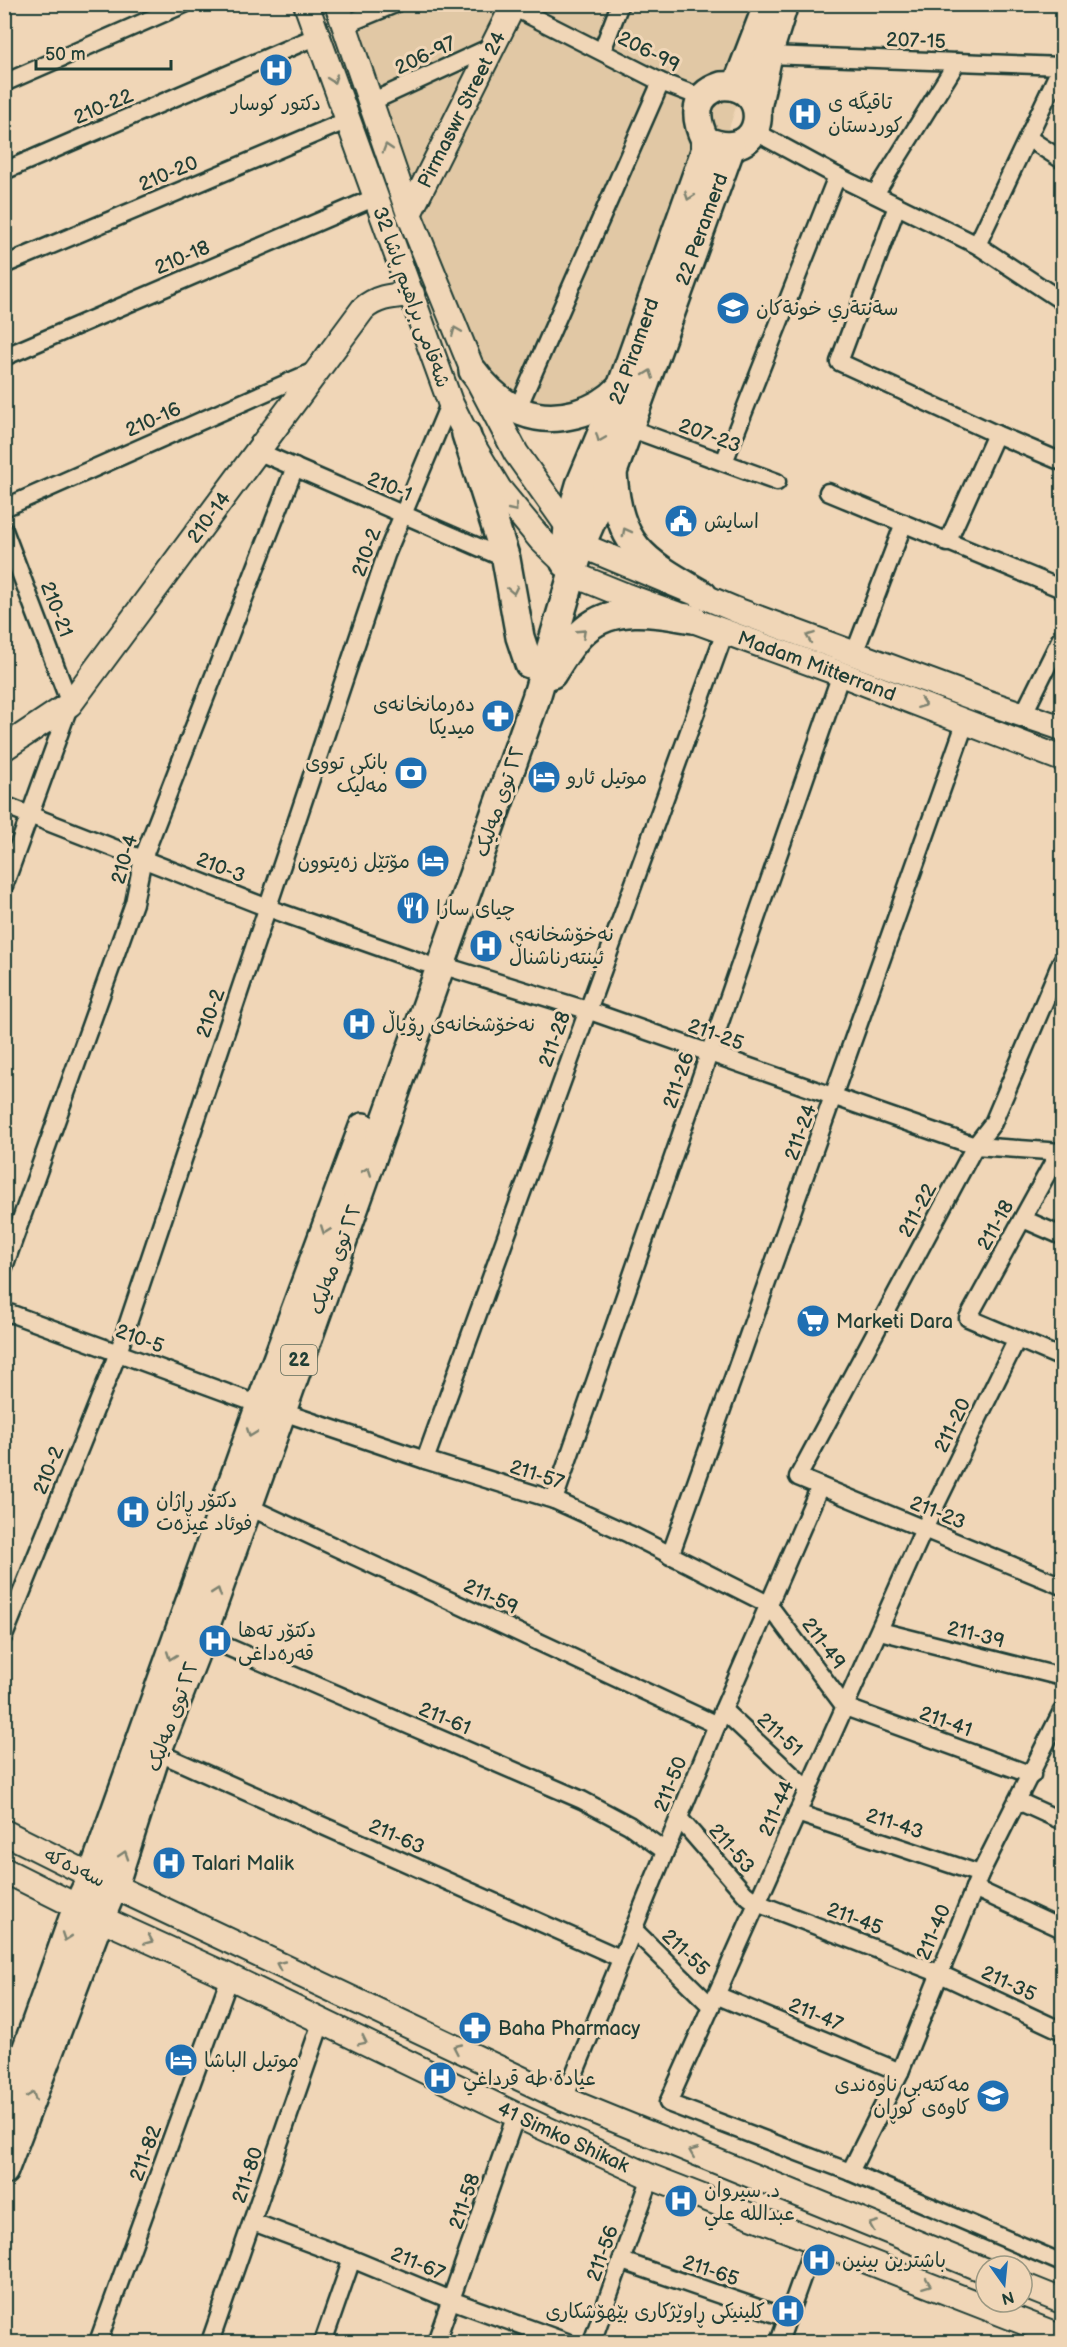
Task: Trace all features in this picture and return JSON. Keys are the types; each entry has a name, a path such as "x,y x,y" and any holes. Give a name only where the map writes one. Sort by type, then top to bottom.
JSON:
{"main road":[{"name":"شەقامی براهیم پاشا 32","path":"306,4 450,402 499,489 541,540 572,552"},
{"path":"736,87 767,4"},
{"path":"755,120 751,97 736,87 721,86 708,92 703,98 697,115 698,125 718,143 744,142 755,120 768,55 784,4"},
{"name":"Pirmaswr Street 24","path":"409,214 514,6"},
{"name":"شەقامی براهیم پاشا 32","path":"340,15 409,214 473,371 516,453 549,503 572,552"},
{"name":"22 Piramerd","path":"572,552 580,485 621,387 705,151 718,143"},
{"name":"22 Peramerd","path":"572,552 613,472 629,428 718,143"},
{"name":"210-14","path":"4,748 70,704 356,317 372,301 382,297 412,294"},
{"path":"473,371 498,398 518,410 540,416 576,414 606,401 621,387"},
{"path":"466,434 506,559 520,637 529,664"},
{"path":"613,472 620,519 632,543 698,607"},
{"name":"Madam Mitterrand","path":"572,552 698,607 736,610 1062,728"},
{"name":"٢٢ توی مەلیک","path":"432,964 529,664 572,552"},
{"name":"٢٢ توی مەلیک","path":"103,1881 270,1408 432,964 536,698 572,552"},
{"path":"536,698 573,642 595,622 617,615 698,607"},
{"name":"Madam Mitterrand","path":"698,607 725,632 1062,759"},
{"name":"٢٢ توی مەلیک","path":"4,2112 157,1752 202,1636 247,1506 270,1408"},
{"name":"سەدەکە","path":"4,1832 103,1881"},
{"name":"41 Simko Shikak","path":"4,1870 88,1912 231,1977 516,2115 651,2177 1062,2337"},
{"name":"41 Simko Shikak","path":"103,1881 564,2099 974,2266"},
{"name":"٢٢ توی مەلیک","path":"4,2170 88,1912"},
{"path":"743,2213 759,2178"},
{"path":"1034,2290 1062,2301"}],"street":[{"path":"4,83 184,4"},
{"path":"340,15 395,4"},
{"path":"602,51 620,4"},
{"name":"206-99","path":"514,6 660,82 703,98"},
{"name":"210-22","path":"4,171 317,36"},
{"name":"206-97","path":"371,102 495,45"},
{"name":"207-15","path":"768,55 1062,66"},
{"path":"875,194 957,62"},
{"path":"977,245 1028,138 1058,83 1062,66"},
{"path":"518,410 660,82"},
{"name":"210-20","path":"4,265 348,120"},
{"path":"755,120 837,176 977,245 1062,301"},
{"path":"1028,138 1062,160"},
{"path":"724,462 837,176"},
{"name":"210-18","path":"4,357 376,196"},
{"path":"897,206 839,362 1062,462"},
{"name":"210-16","path":"4,508 319,369"},
{"name":"210-2","path":"4,1636 118,1353 386,555 450,402"},
{"name":"207-23","path":"629,428 777,482"},
{"path":"948,543 996,434"},
{"name":"210-1","path":"257,451 506,559"},
{"name":"210-4","path":"4,1267 134,903 143,858 295,467"},
{"path":"828,492 1062,589"},
{"path":"854,654 904,523"},
{"name":"210-21","path":"4,530 70,704"},
{"name":"211-28","path":"425,1461 725,632"},
{"path":"1023,715 1062,636"},
{"name":"211-26","path":"554,1500 841,674"},
{"path":"4,886 70,704"},
{"name":"211-24","path":"670,1556 966,721"},
{"name":"210-3","path":"4,805 268,908 432,964"},
{"name":"211-22","path":"798,1477 975,1146 993,1123 1062,960"},
{"name":"211-25","path":"432,964 587,1010 975,1146 1061,1152"},
{"name":"211-18","path":"1017,1339 968,1318 1061,1152"},
{"path":"1023,1219 1062,1236"},
{"name":"210-5","path":"4,1311 270,1408"},
{"path":"1017,1339 1062,1358"},
{"name":"211-20","path":"924,1529 1017,1339"},
{"name":"211-57","path":"270,1408 425,1461 554,1500 629,1534 768,1604"},
{"name":"211-23","path":"798,1477 1062,1586"},
{"name":"211-50","path":"564,2099 720,1718 820,1486"},
{"name":"211-59","path":"247,1506 720,1718"},
{"name":"211-44","path":"850,2172 668,2103 924,1529"},
{"name":"211-49","path":"768,1604 845,1707"},
{"name":"211-39","path":"880,1631 1062,1677"},
{"name":"211-61","path":"202,1636 582,1800 629,1825 665,1851"},
{"name":"211-41","path":"845,1707 1032,1775"},
{"name":"211-40","path":"850,2172 900,2072 977,1881 1062,1712"},
{"name":"211-51","path":"720,1718 807,1790"},
{"name":"211-63","path":"157,1752 620,1958"},
{"path":"1018,1801 1062,1821"},
{"name":"211-43","path":"797,1813 977,1881 1062,1929"},
{"name":"211-53","path":"679,1818 745,1894 757,1903"},
{"name":"211-45","path":"757,1903 938,1973"},
{"name":"211-55","path":"633,1929 713,2000"},
{"name":"211-35","path":"938,1973 1062,2031"},
{"name":"211-82","path":"98,2343 231,1977"},
{"name":"211-47","path":"713,2000 900,2072"},
{"name":"211-80","path":"210,2343 322,2020"},
{"name":"211-58","path":"436,2343 516,2115"},
{"path":"850,2172 1062,2263"},
{"name":"211-56","path":"592,2343 651,2177"},
{"name":"211-67","path":"253,2222 558,2341"},
{"path":"779,2343 815,2241"},
{"path":"323,2343 352,2259"},
{"name":"211-65","path":"622,2261 788,2318"}],"shaded area":[{"path":"352,5 769,5 723,147 623,382 590,404 520,404 478,366 378,95"}],"place":[{"name":"دكتور كوسار","path":"276,70"},
{"name":"تاقيگه ى كوردستان","path":"805,114"},
{"name":"سةنتةري خونةكان","path":"733,308"},
{"name":"اسايش","path":"681,521"},
{"name":"دەرمانخانەی میدیکا","path":"498,716"},
{"name":"بانکی تووی مه‌لیک","path":"411,773"},
{"name":"موتیل ئارو","path":"544,777"},
{"name":"مۆتێل زەیتوون","path":"433,861"},
{"name":"چیای سارا","path":"413,908"},
{"name":"نەخۆشخانەی ئینتەرناشناڵ","path":"486,946"},
{"name":"نەخۆشخانەی ڕۆیاڵ","path":"359,1024"},
{"name":"Marketi Dara","path":"813,1321"},
{"name":"دکتۆر ڕاژان فوئاد عیزەت","path":"133,1512"},
{"name":"دکتۆر تەها قەرەداغی","path":"215,1641"},
{"name":"Talari Malik","path":"169,1863"},
{"name":"Baha Pharmacy","path":"475,2028"},
{"name":"موتيل الباشا","path":"181,2060"},
{"name":"عيادة طه قرداغي","path":"440,2078"},
{"name":"مەکتەبی ناوەندی کاوەی کوڕان","path":"993,2096"},
{"name":"د. سيروان عبدالله علي","path":"681,2201"},
{"name":"باشترين بينين","path":"819,2260"},
{"name":"کلینیکی ڕاوێژکاری بێهۆشکاری","path":"788,2311"}]}
